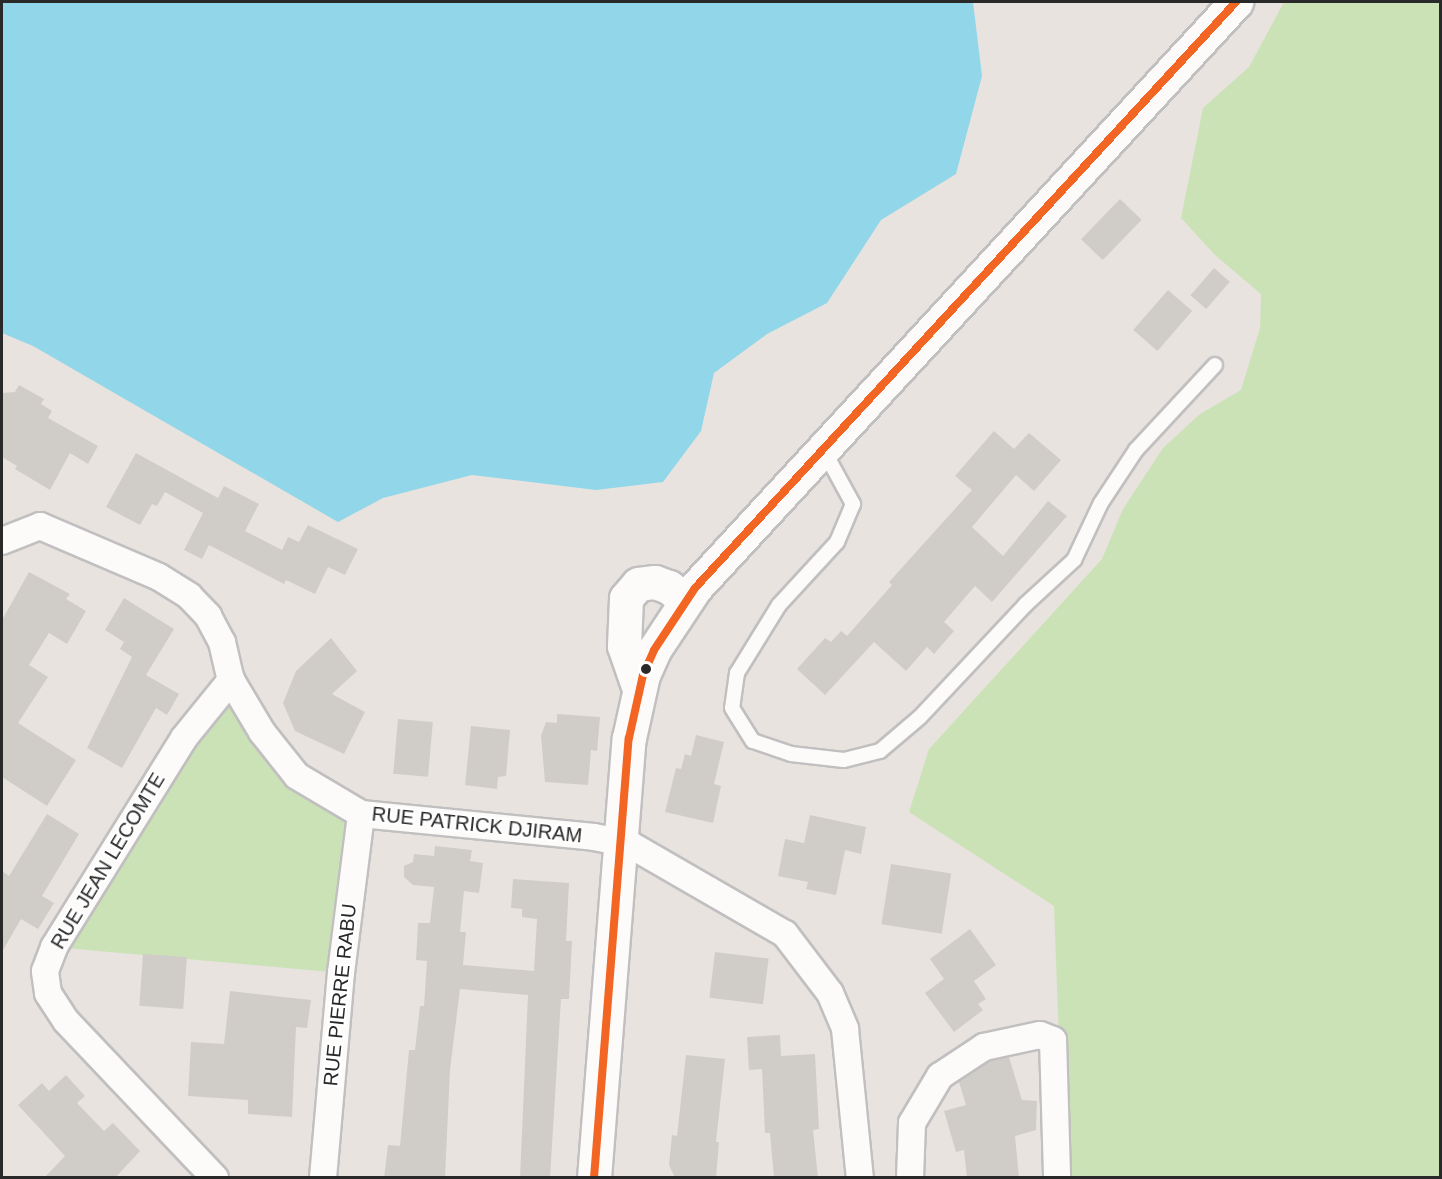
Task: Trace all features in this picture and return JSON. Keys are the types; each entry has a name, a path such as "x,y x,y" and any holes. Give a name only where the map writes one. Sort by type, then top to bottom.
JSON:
{"main road":[{"path":"594,1178 619,842 630,738 639,690 654,650 685,601 1236,2"},
{"path":"639,690 624,646 626,598 638,584 655,582 669,587 685,601"}],"street":[{"name":"RUE PATRICK DJIRAM","path":"2,541 39,526 159,577 189,596 208,616 222,642 231,680 262,732 297,776 361,813 619,842 641,849 784,934 810,962 830,993 845,1029 860,1178"},
{"name":"RUE JEAN LECOMTE","path":"215,1178 66,1021 48,993 45,971 54,947 184,738 231,680"},
{"name":"RUE PIERRE RABU","path":"323,1178 341,973 361,813"},
{"path":"910,1178 912,1122 940,1076 984,1047 1040,1035 1053,1040 1057,1178"}],"lane":[{"path":"823,449 853,504 837,542 779,605 737,673 732,708 753,741 791,754 844,760 880,751 920,717 1025,605 1074,560 1101,503 1136,450 1215,365"}],"green space":[{"path":"1284,2 1440,2 1440,1177 1064,1177 1054,906 909,812 929,749 1102,559 1123,509 1163,448 1200,414 1241,390 1260,328 1261,294 1216,256 1181,218 1203,108 1249,67"},
{"path":"231,680 262,732 361,814 341,973 54,947"}],"water":[{"path":"2,2 973,2 982,76 956,174 881,220 827,303 767,334 714,373 701,431 663,482 596,490 472,475 383,498 338,522 33,346 2,333"}],"building":[{"path":"1120,199 1142,220 1103,260 1081,239"},
{"path":"1214,268 1230,282 1206,309 1190,295"},
{"path":"1168,290 1192,311 1157,351 1133,330"},
{"path":"19,385 44,399 41,404 52,411 48,418 98,446 88,464 70,453 50,490 15,469 17,466 2,457 2,393 15,392"},
{"path":"994,431 1014,449 1029,433 1061,460 1034,491 1016,475 972,527 1003,556 1048,501 1067,516 992,602 975,586 944,622 954,631 934,654 927,647 906,671 874,642 825,695 797,669 825,638 831,642 841,631 847,636 892,585 889,582 972,490 955,476"},
{"path":"136,453 218,498 224,486 259,504 245,531 282,550 288,537 299,542 308,525 358,549 345,575 328,567 315,594 286,580 284,584 209,545 202,559 184,550 203,513 165,492 157,506 152,504 140,525 106,507"},
{"path":"29,572 70,594 66,599 86,611 67,644 49,633 29,665 48,677 18,723 76,760 47,806 2,777 2,620"},
{"path":"124,598 174,629 146,675 179,694 167,715 156,708 122,768 87,748 132,657 120,649 124,642 105,630"},
{"path":"331,638 357,671 332,694 365,712 344,754 295,731 283,703 296,671"},
{"path":"557,714 600,717 597,751 591,750 588,785 545,782 541,736 546,722 557,723"},
{"path":"398,719 433,722 428,777 393,774"},
{"path":"471,726 510,730 506,776 498,777 497,789 465,785"},
{"path":"696,735 724,742 714,784 721,786 713,823 665,812 676,768 681,769 685,754 691,756"},
{"path":"47,814 79,834 42,896 54,903 38,929 21,919 2,952 2,871 9,876"},
{"path":"810,815 866,827 861,854 845,850 836,895 806,889 808,882 778,876 785,839 804,843"},
{"path":"435,846 472,850 470,861 483,863 479,893 464,891 460,932 466,932 463,965 534,971 537,919 522,917 522,909 511,908 513,879 569,883 566,941 572,941 569,999 561,999 550,1178 520,1178 528,995 460,989 450,1070 445,1178 384,1178 388,1145 400,1146 409,1050 415,1050 420,1006 424,1006 427,961 416,960 418,923 430,923 434,887 413,885 404,877 404,866 413,862 414,854 434,856"},
{"path":"891,864 951,874 942,934 881,924"},
{"path":"970,929 996,965 974,981 986,999 978,1004 983,1010 954,1032 925,993 944,979 930,959"},
{"path":"715,952 769,959 763,1004 709,998"},
{"path":"143,954 187,957 183,1009 139,1006"},
{"path":"230,991 311,1000 307,1028 296,1027 292,1117 248,1114 248,1100 188,1096 191,1042 224,1044"},
{"path":"780,1035 781,1056 815,1054 819,1129 813,1130 818,1178 774,1178 770,1133 765,1133 762,1069 749,1070 747,1037"},
{"path":"686,1055 725,1059 716,1142 719,1142 716,1178 675,1178 669,1165 672,1135 677,1136"},
{"path":"1009,1057 1022,1100 1037,1101 1036,1130 1015,1136 1019,1178 967,1178 964,1150 956,1152 944,1111 966,1105 959,1082 990,1061"},
{"path":"66,1075 85,1096 77,1103 104,1131 113,1123 140,1151 115,1178 44,1178 65,1156 18,1105 42,1083 49,1091"}],"transit line":[{"path":"594,1178 629,738 643,675 654,650 695,588 1236,2"}]}
